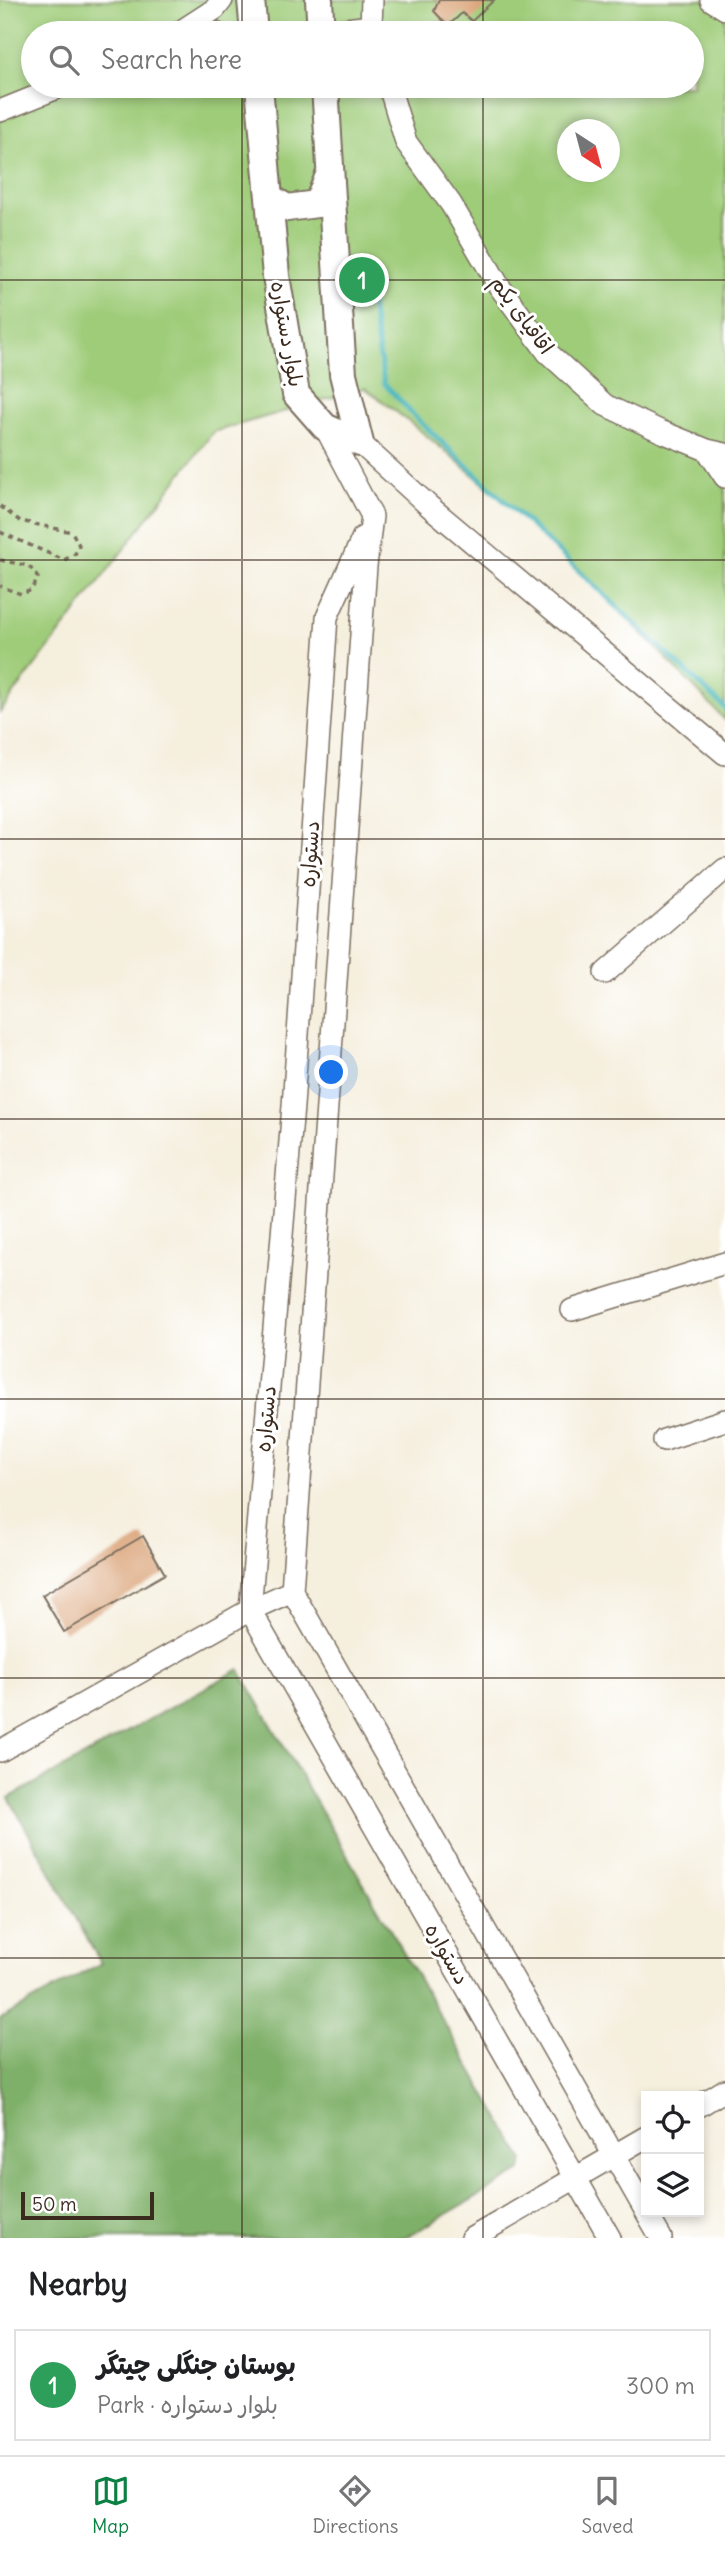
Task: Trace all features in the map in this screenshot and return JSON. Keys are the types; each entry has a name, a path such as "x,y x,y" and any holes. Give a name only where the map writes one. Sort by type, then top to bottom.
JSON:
{"main road":[{"path":"251,0 253,21"},
{"path":"319,0 320,21"},
{"name":"بلوار دستواره","path":"260,98 276,276 296,394 325,427 360,443"},
{"path":"326,98 343,374 360,443"},
{"path":"268,197 287,208 317,204 330,171"}],"street":[{"path":"196,21 215,9 222,0"},
{"path":"372,0 372,21"},
{"path":"711,0 725,9"},
{"path":"0,111 32,98"},
{"name":"اقاقیای یکم","path":"393,98 406,142 451,204 499,286 548,353 605,405 716,452 725,477"},
{"path":"325,427 372,516 363,607 292,1591 661,2238"},
{"path":"360,443 429,506 725,754"},
{"name":"دستواره","path":"372,516 327,617 292,1120 250,1610 610,2238"},
{"path":"605,973 725,869"},
{"path":"572,1310 725,1263"},
{"path":"664,1440 725,1420"},
{"path":"0,1751 250,1610 292,1591"},
{"path":"704,2103 725,2090"},
{"path":"472,2238 641,2140"}],"path":[{"path":"0,506 20,521 72,532 79,545 75,554 64,560 0,533"},
{"path":"0,561 29,566 38,578 32,590 21,594 0,586"}],"green space":[{"path":"0,0 725,0 725,720 597,588 552,546 461,464 365,388 213,432 0,712"},
{"path":"239,1669 523,2159 521,2171 405,2238 0,2238 0,2019 101,1963 9,1798"}],"building":[{"path":"439,0 494,0 472,21 462,13 453,21 443,21 434,11"},
{"path":"143,1536 165,1574 64,1632 42,1595"}],"waterway":[{"path":"364,262 384,383 414,416 725,708"}],"place":[{"name":"بوستان جنگلی چیتگر","path":"362,280"}]}
